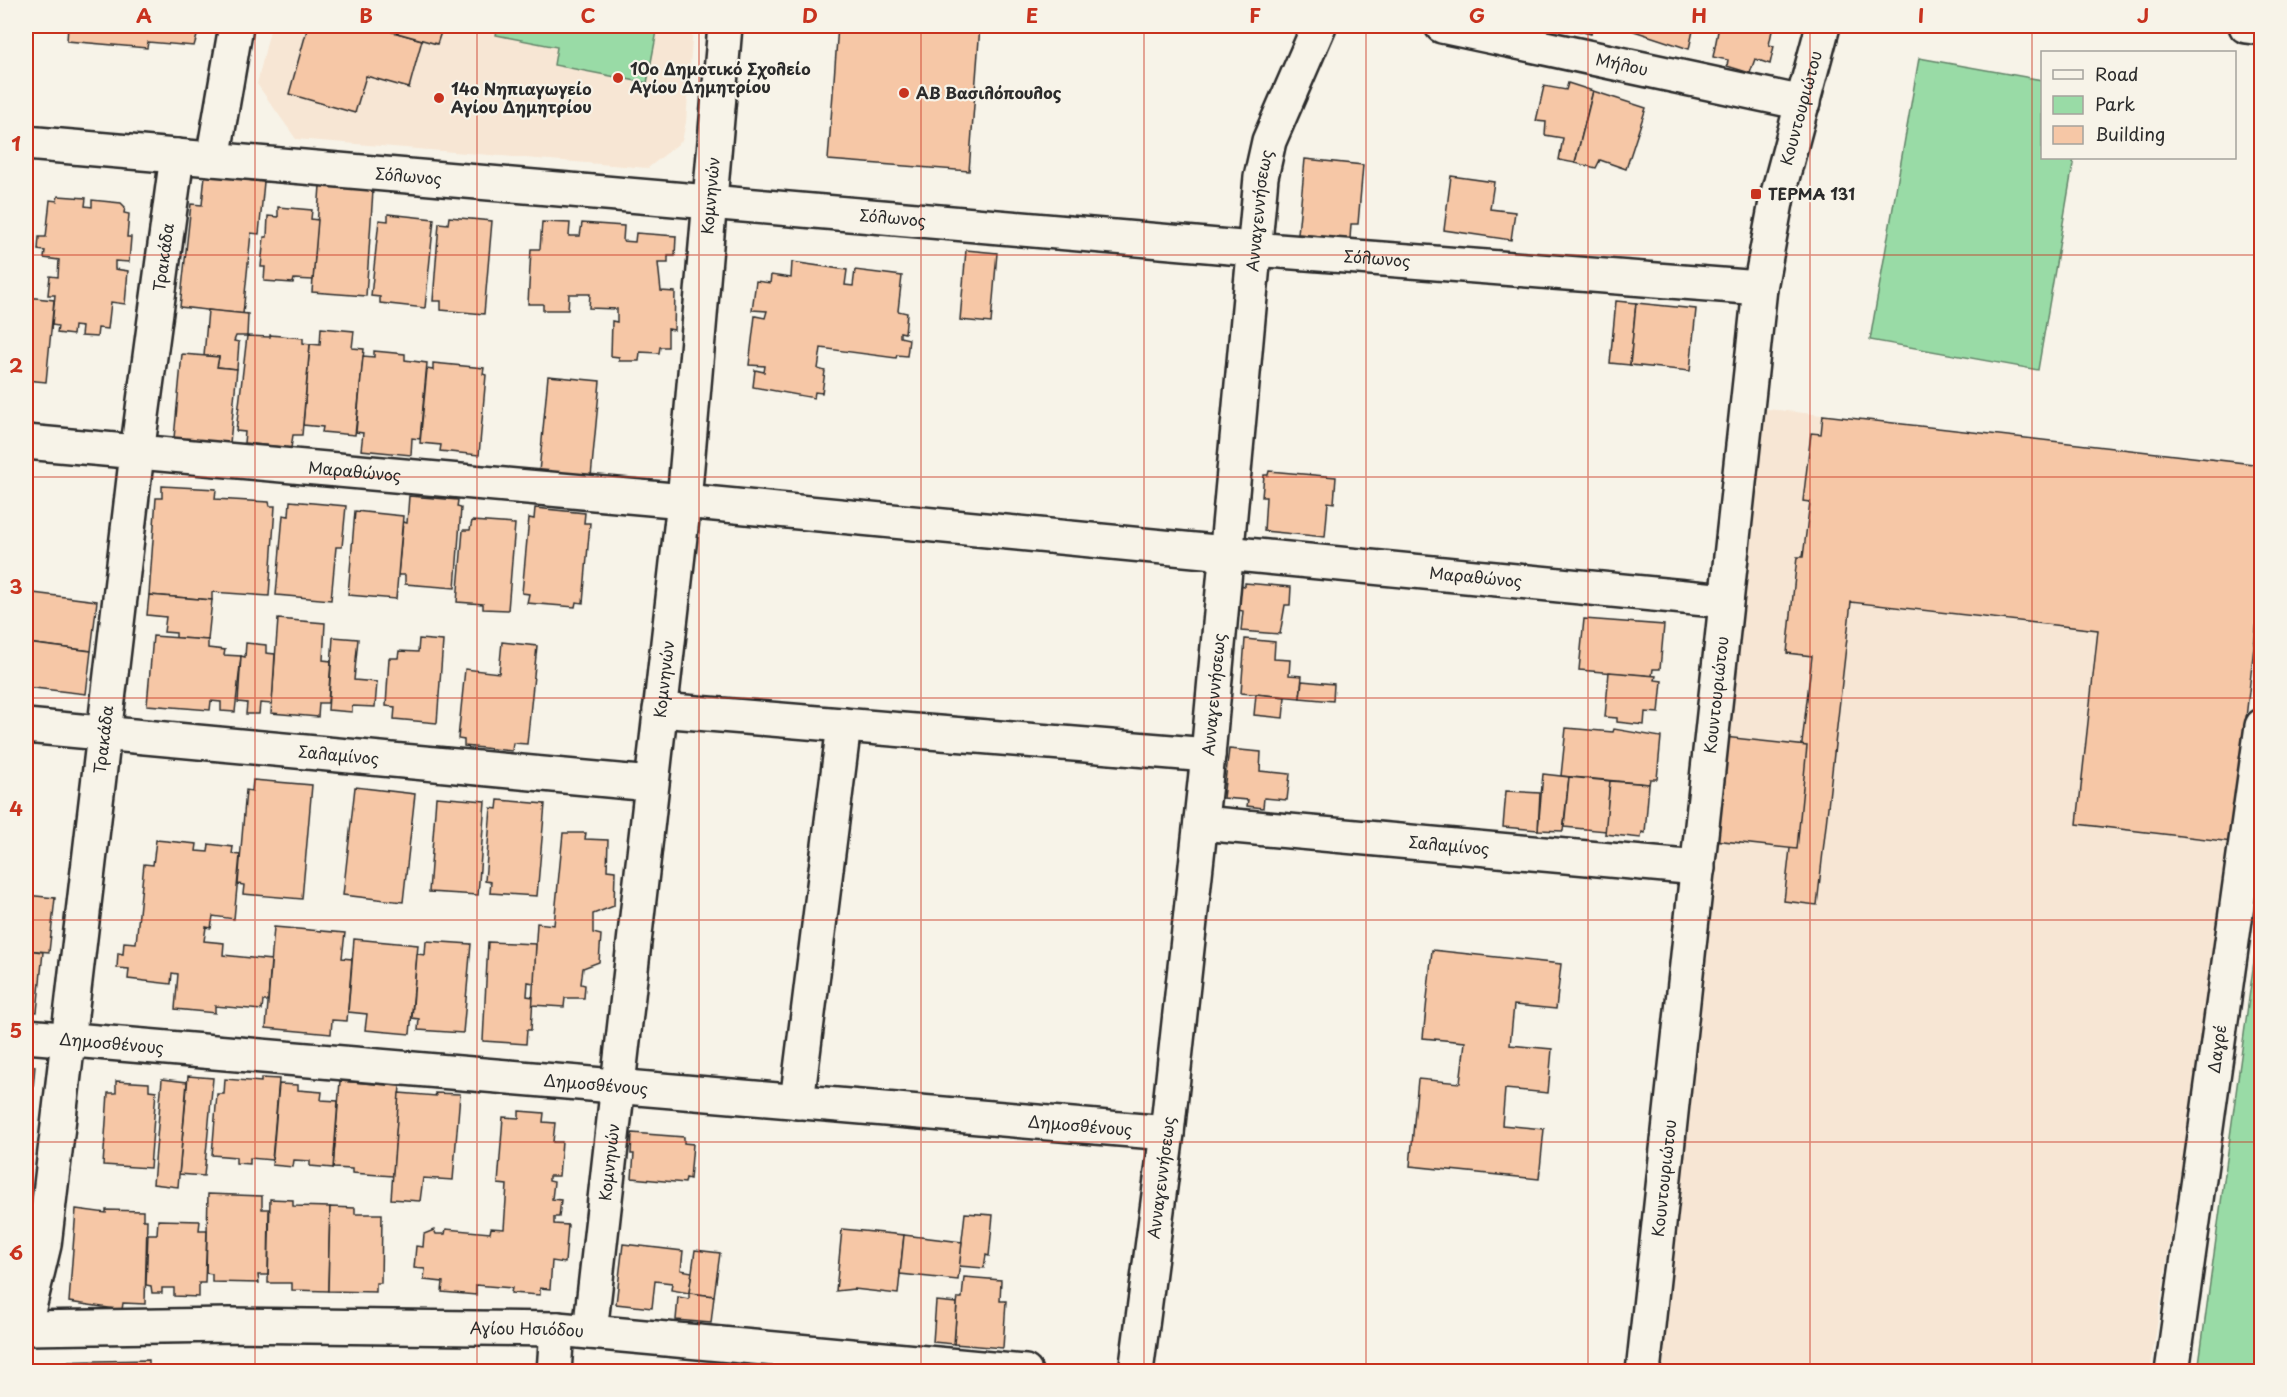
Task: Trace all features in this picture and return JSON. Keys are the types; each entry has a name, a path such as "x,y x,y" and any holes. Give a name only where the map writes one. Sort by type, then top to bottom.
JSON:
{"street":[{"path":"213,159 236,26"},
{"name":"Κομνηνών","path":"590,1332 684,501 725,26"},
{"name":"Ανναγεννήσεως","path":"1136,1371 1167,1132 1201,823 1261,177 1269,141 1319,26"},
{"name":"Μήλου","path":"1442,26 1803,103"},
{"name":"Κουντουριώτου","path":"1643,1371 1761,288 1777,197 1823,26"},
{"path":"2246,26 2262,28"},
{"name":"Σόλωνος","path":"26,143 1253,249 1761,288"},
{"name":"Τρακάδα","path":"26,1320 44,1245 137,453 177,156"},
{"name":"Μαραθώνος","path":"26,442 684,501 1726,601"},
{"path":"660,710 1208,755"},
{"path":"797,1102 844,725"},
{"name":"Σαλαμίνος","path":"26,726 651,784"},
{"name":"Δαγρέ","path":"2172,1371 2262,726"},
{"name":"Σαλαμίνος","path":"1201,823 1698,868"},
{"name":"Δημοσθένους","path":"26,1036 1167,1132"},
{"name":"Αγίου Ησιόδου","path":"26,1328 230,1325 557,1329 823,1362 1025,1371"},
{"path":"554,1371 557,1329"}],"shaded area":[{"name":"14ο Νηπιαγωγείο Αγίου Δημητρίου","path":"271,26 693,26 686,122 682,141 648,168 296,139 257,84"},
{"path":"1759,408 2261,465 2232,842 2150,1371 1659,1372"}],"green space":[{"path":"498,26 658,26 647,83 554,65 557,47 496,35"},
{"path":"1919,58 2041,80 2041,159 2074,159 2038,370 1870,340"},
{"path":"2261,910 2261,1371 2198,1371"}],"building":[{"path":"68,26 200,26 194,46 148,42 147,48 67,41"},
{"path":"308,26 372,26 422,40 409,88 366,76 355,113 289,94"},
{"path":"372,26 443,26 437,44"},
{"name":"ΑΒ Βασιλόπουλος","path":"838,26 980,26 969,171 828,160"},
{"path":"1559,26 1593,26 1591,34"},
{"path":"1635,26 1694,26 1689,49 1634,31"},
{"path":"1719,26 1773,26 1769,45 1774,46 1770,64 1755,59 1750,73 1727,66 1728,60 1713,57"},
{"path":"1568,83 1593,91 1575,163 1559,160 1563,138 1545,135 1546,122 1536,121 1544,86 1566,90"},
{"path":"1593,91 1646,108 1626,169 1600,160 1596,168 1575,163"},
{"path":"1305,159 1363,165 1358,224 1351,224 1350,239 1298,234"},
{"path":"205,175 264,182 259,234 251,233 243,314 180,307 191,204 202,205"},
{"path":"1451,176 1494,182 1490,209 1515,212 1511,240 1444,230"},
{"path":"320,186 373,190 366,296 312,292"},
{"path":"58,196 86,198 85,206 92,207 92,200 121,203 125,207 124,213 129,214 127,237 131,237 129,262 115,261 115,269 128,271 125,304 111,302 108,329 98,328 97,337 81,336 82,327 74,326 73,335 57,333 58,326 52,325 55,295 48,295 50,276 58,277 59,260 44,258 45,251 38,250 39,237 46,237 50,200 57,201"},
{"path":"278,207 312,210 311,219 318,220 313,280 294,279 293,283 264,281 265,267 261,267 264,237 267,237 268,216 278,217"},
{"path":"388,214 434,219 425,308 380,303 380,297 371,296 379,220 388,221"},
{"path":"449,217 492,221 484,314 441,310 441,301 433,301 439,223 448,224"},
{"path":"542,222 570,223 569,236 580,236 582,223 624,226 623,241 635,242 636,233 676,236 675,256 668,256 668,263 658,263 661,291 675,292 674,330 668,329 668,347 660,347 659,353 640,352 639,361 619,361 619,357 611,356 612,321 617,322 617,309 589,308 590,294 569,294 568,310 543,310 543,304 528,304 531,249 540,249"},
{"path":"966,250 997,253 991,323 960,320"},
{"path":"792,262 847,270 845,285 853,286 855,270 902,276 898,311 907,313 905,333 900,332 900,337 909,339 907,356 897,355 896,358 821,348 818,369 825,371 822,393 815,392 814,398 753,387 755,370 764,372 765,366 749,365 755,316 765,318 767,311 752,310 756,281 770,283 771,275 791,278"},
{"path":"26,297 54,300 46,382 26,380"},
{"path":"1616,301 1636,303 1630,365 1610,363"},
{"path":"1636,303 1696,309 1690,371 1630,365"},
{"path":"208,310 248,314 247,336 236,336 234,341 239,342 237,369 217,367 219,357 204,356"},
{"path":"321,328 354,331 352,348 364,349 355,435 322,432 323,427 303,425 310,344 320,345"},
{"path":"270,335 303,338 303,343 310,344 302,435 293,435 291,448 244,443 245,432 236,431 247,336 270,337"},
{"path":"374,351 405,354 405,360 427,363 420,439 412,438 411,455 361,450 363,433 356,432 363,356 374,357"},
{"path":"182,354 219,357 217,367 237,369 230,443 174,438"},
{"path":"433,363 484,368 483,374 486,375 479,455 440,451 441,445 420,443 427,369 433,370"},
{"path":"548,376 600,381 591,477 539,472"},
{"path":"1823,415 2262,465 2262,576 2232,842 2077,824 2098,630 1851,602 1817,905 1784,901 1812,656 1787,653 1797,557 1803,557 1810,502 1803,501 1811,433 1821,434"},
{"path":"1269,471 1336,477 1334,503 1328,502 1325,537 1264,531 1266,497 1262,497 1264,475 1268,475"},
{"path":"162,486 216,489 215,499 269,502 270,506 275,506 269,596 212,592 212,600 149,595 156,498 162,498"},
{"path":"409,496 458,500 457,507 461,508 455,588 405,584 405,575 398,575 403,522 407,523"},
{"path":"290,501 346,506 342,547 336,547 331,600 276,595 283,515 289,516"},
{"path":"535,508 585,513 584,523 590,523 583,603 576,602 575,607 527,603 529,594 522,593 529,518 534,519"},
{"path":"355,511 403,516 396,599 348,595"},
{"path":"472,521 515,524 508,610 483,609 483,604 457,602 463,530 470,530"},
{"path":"1245,583 1291,587 1290,605 1285,605 1280,634 1241,631 1243,611 1238,610 1240,585 1245,586"},
{"path":"33,593 97,601 91,651 27,643"},
{"path":"149,595 212,600 208,640 176,638 176,633 164,632 166,617 147,615"},
{"path":"278,619 325,623 323,660 331,661 328,703 319,703 318,717 271,713"},
{"path":"1584,619 1664,625 1660,669 1653,669 1652,676 1579,670"},
{"path":"153,636 208,640 208,648 225,650 224,655 241,656 235,712 221,711 221,702 211,701 210,710 147,705"},
{"path":"333,637 358,639 354,680 377,682 375,707 352,706 352,712 328,710"},
{"path":"419,639 443,641 437,723 394,719 395,707 386,706 389,658 398,658 399,651 418,652"},
{"path":"1245,639 1275,642 1274,659 1290,660 1289,675 1302,676 1300,698 1241,693"},
{"path":"502,642 537,646 527,744 513,743 512,751 464,746 464,740 458,739 465,669 499,673"},
{"path":"26,643 91,651 86,694 26,687"},
{"path":"246,643 266,645 266,653 275,654 272,704 260,703 259,714 246,714 247,703 238,702 241,656 245,657"},
{"path":"1609,672 1656,676 1655,680 1662,681 1659,713 1645,712 1644,725 1617,722 1617,718 1605,717"},
{"path":"1302,681 1334,684 1333,701 1300,698"},
{"path":"1256,694 1285,697 1283,718 1254,715"},
{"path":"1566,728 1613,732 1614,729 1661,737 1657,779 1650,779 1649,784 1561,776"},
{"path":"1724,737 1807,746 1797,849 1714,840"},
{"path":"1229,749 1261,752 1260,771 1290,774 1287,800 1264,798 1263,808 1247,806 1248,800 1223,798"},
{"path":"1543,774 1569,777 1563,831 1538,830"},
{"path":"1569,777 1610,781 1606,831 1564,827"},
{"path":"253,780 312,785 302,899 243,894 244,885 238,884 246,790 252,791"},
{"path":"1610,781 1649,784 1645,833 1642,832 1641,838 1605,834"},
{"path":"355,787 415,794 403,902 343,895"},
{"path":"1506,791 1540,793 1538,830 1503,827"},
{"path":"436,797 485,801 478,895 429,892"},
{"path":"498,800 545,804 537,896 490,893 491,882 485,881 491,808 497,809"},
{"path":"563,833 586,833 585,839 608,840 607,870 615,871 614,906 593,914 593,933 601,935 599,962 583,968 581,984 585,985 584,998 565,998 564,1007 532,1005 537,923 554,925"},
{"path":"156,840 197,844 196,851 208,852 209,844 233,847 232,854 240,855 234,919 213,916 211,928 206,927 204,941 224,943 223,955 271,960 268,1001 263,1001 262,1010 215,1006 215,1013 175,1009 178,974 172,973 171,984 128,979 129,969 117,968 118,953 123,954 124,942 136,943 144,864 153,865"},
{"path":"26,895 55,898 49,952 26,950"},
{"path":"274,927 345,933 342,958 352,959 347,1021 332,1020 331,1034 266,1028"},
{"path":"354,939 418,945 410,1034 365,1030 367,1014 348,1012"},
{"path":"426,941 471,944 463,1033 418,1030 419,1019 412,1018 417,954 425,955"},
{"path":"488,942 536,944 534,983 528,982 527,996 533,997 531,1030 527,1030 526,1044 483,1041"},
{"path":"26,950 43,952 37,1012 26,1011"},
{"path":"1432,950 1561,964 1556,1009 1514,1005 1510,1045 1552,1049 1548,1093 1505,1089 1502,1125 1544,1129 1539,1179 1410,1166 1418,1079 1460,1083 1465,1042 1423,1038"},
{"path":"26,1065 35,1066 29,1132 26,1132"},
{"path":"188,1076 213,1078 204,1176 179,1174"},
{"path":"261,1078 279,1079 272,1160 250,1158 250,1164 236,1163 236,1157 212,1155 217,1094 224,1094 225,1079 261,1082"},
{"path":"162,1079 187,1082 178,1187 153,1184"},
{"path":"116,1081 149,1083 149,1090 156,1091 150,1168 103,1165 108,1093 116,1093"},
{"path":"340,1081 400,1086 393,1176 352,1173 352,1169 333,1168"},
{"path":"279,1084 298,1085 298,1090 322,1092 321,1100 338,1101 333,1168 310,1166 310,1161 294,1160 293,1167 272,1165"},
{"path":"399,1093 436,1096 435,1093 460,1094 453,1180 423,1178 420,1201 391,1199"},
{"path":"519,1111 544,1113 543,1122 555,1123 553,1142 562,1142 559,1176 549,1176 549,1181 554,1182 552,1199 561,1200 559,1217 554,1217 554,1224 568,1225 565,1263 552,1261 550,1289 540,1288 540,1295 511,1293 512,1288 476,1285 476,1295 442,1292 443,1282 424,1280 425,1269 414,1268 416,1246 423,1247 424,1234 434,1230 436,1234 445,1234 446,1229 490,1233 491,1228 504,1229 507,1185 498,1184 503,1117 519,1118"},
{"path":"632,1133 684,1137 684,1143 693,1144 690,1179 686,1178 685,1183 632,1178 634,1154 631,1154"},
{"path":"208,1194 262,1196 262,1209 269,1209 268,1275 258,1275 259,1283 212,1282 212,1274 206,1273"},
{"path":"270,1199 293,1200 293,1206 330,1207 328,1291 292,1290 292,1283 268,1283"},
{"path":"330,1207 355,1208 355,1214 382,1214 381,1283 376,1283 376,1292 328,1291"},
{"path":"76,1209 106,1213 106,1210 143,1211 143,1220 147,1220 145,1304 123,1303 122,1310 69,1302"},
{"path":"965,1213 993,1215 989,1256 986,1255 984,1268 959,1266"},
{"path":"158,1220 200,1221 199,1230 207,1230 205,1283 199,1283 199,1297 174,1296 174,1288 162,1288 162,1293 152,1293 151,1286 146,1285 148,1234 157,1234"},
{"path":"842,1229 904,1235 898,1294 854,1289 836,1291"},
{"path":"904,1235 962,1242 958,1280 900,1274"},
{"path":"623,1244 683,1251 681,1270 692,1272 689,1293 671,1290 672,1283 655,1281 652,1308 616,1304"},
{"path":"695,1250 720,1253 714,1296 689,1293"},
{"path":"964,1277 1001,1280 1000,1301 1006,1301 1003,1348 954,1344 957,1303 958,1298 962,1298"},
{"path":"689,1293 714,1296 711,1323 676,1320 678,1297 689,1299"},
{"path":"936,1301 957,1303 954,1344 933,1342"},
{"path":"149,1360 149,1372 48,1372 48,1362"},
{"path":"367,1365 440,1365 440,1372 366,1372"}],"place":[{"name":"10ο Δημοτικό Σχολείο Αγίου Δημητρίου","path":"618,78"},
{"name":"ΑΒ Βασιλόπουλος","path":"904,93"},
{"name":"14ο Νηπιαγωγείο Αγίου Δημητρίου","path":"439,98"},
{"name":"ΤΕΡΜΑ 131","path":"1756,194"}]}
